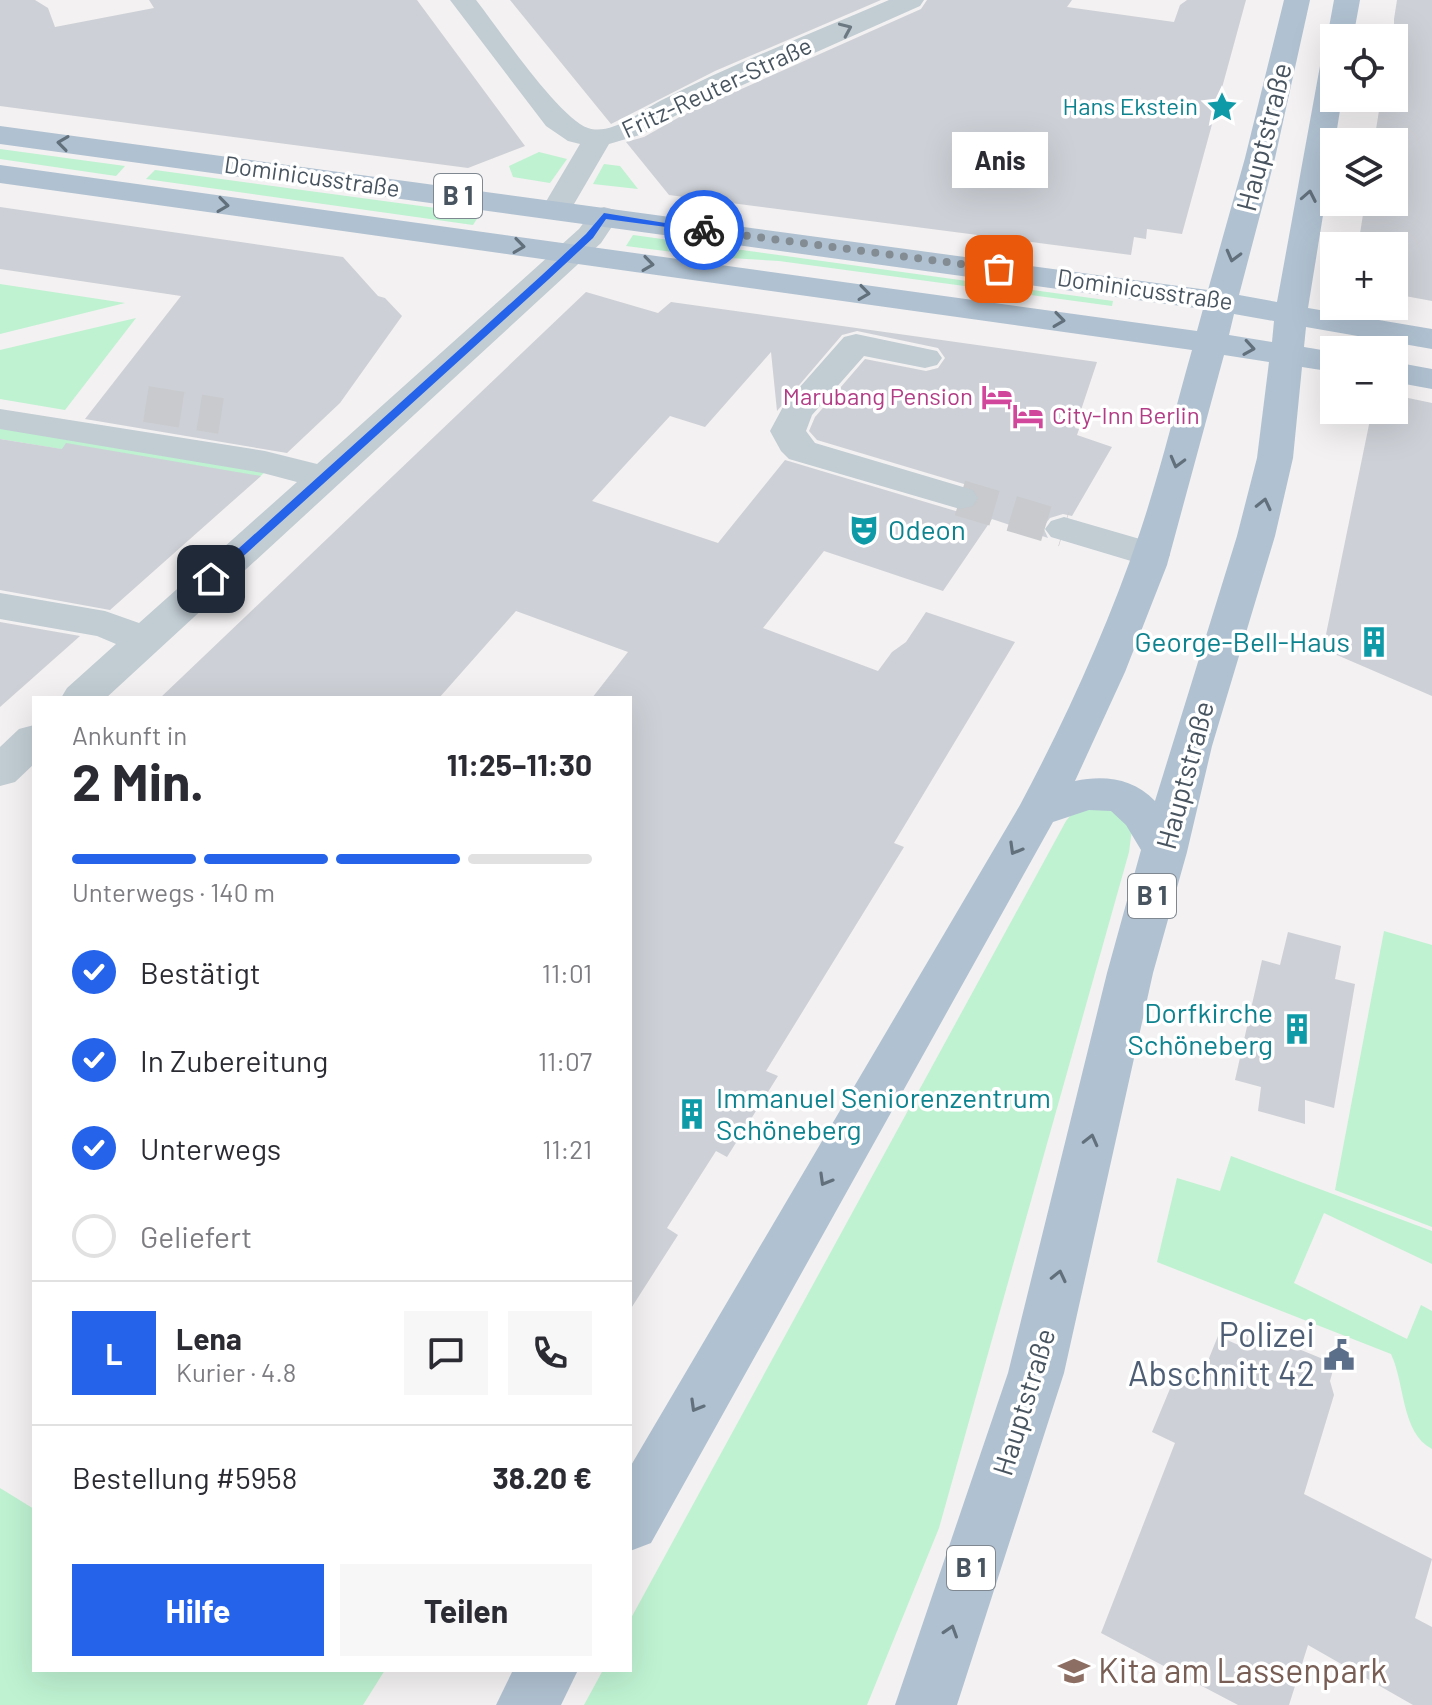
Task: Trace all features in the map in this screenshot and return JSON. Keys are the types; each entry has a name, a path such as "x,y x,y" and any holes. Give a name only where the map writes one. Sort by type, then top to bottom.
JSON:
{"main road":[{"name":"Hauptstraße","path":"632,1519 1077,739 1119,641 1151,555 1260,158 1297,0"},
{"path":"1343,24 1347,0"},
{"name":"Hauptstraße","path":"926,1705 1036,1373 1130,973 1165,852 1188,756 1256,536 1275,458 1307,204 1325,112"},
{"name":"Dominicusstraße","path":"0,135 1220,301 1432,339"},
{"name":"Dominicusstraße","path":"0,174 1320,360"},
{"path":"1408,375 1432,379"},
{"path":"1077,739 1112,773 1140,777 1162,771 1188,756"},
{"path":"1038,811 1082,793 1115,795 1135,807 1165,852"},
{"path":"527,1705 546,1672"}],"street":[{"path":"463,0 556,120 578,135 597,138"},
{"name":"Fritz-Reuter-Straße","path":"556,210 597,138 633,128 672,106 911,0"},
{"path":"83,696 590,236 604,216"},
{"path":"925,358 856,344 796,412 788,431 793,443 802,451 960,498"},
{"path":"0,419 265,462 322,477"},
{"path":"1064,529 1151,555"},
{"path":"0,606 105,624 144,641"},
{"path":"0,771 32,742"}],"green space":[{"path":"0,149 125,166 116,176 0,159"},
{"path":"539,152 567,159 550,183 513,177 509,166"},
{"path":"604,164 620,166 638,189 593,184"},
{"path":"155,170 480,214 473,225 146,179"},
{"path":"633,235 1113,301 1112,306 779,261 712,257 626,246"},
{"path":"0,284 125,303 0,334"},
{"path":"136,318 65,410 0,399 0,350"},
{"path":"0,426 265,472 255,481 0,439"},
{"path":"1112,809 1132,829 1129,852 939,1528 867,1705 584,1705 602,1672 632,1672 632,1616 1066,821 1075,810"},
{"path":"1384,931 1432,945 1432,1227 1335,1190"},
{"path":"1231,1156 1432,1231 1432,1264 1324,1213 1294,1283 1407,1339 1421,1305 1432,1311 1432,1449 1422,1442 1409,1420 1391,1354 1157,1262 1177,1178 1220,1191"},
{"path":"0,1488 32,1508 32,1672 384,1672 363,1705 0,1705"}],"building":[{"path":"0,0 35,0 48,8 55,27 154,8 149,0 417,0 525,146 468,168 0,106"},
{"path":"510,0 881,0 715,71 611,124"},
{"path":"927,0 1072,0 1067,7 1174,22 1180,5 1187,0 1246,0 1182,234 1147,229 1146,239 1134,237 1131,255 669,195 626,142 644,137 683,115 921,9"},
{"path":"1397,0 1432,0 1432,301 1408,297 1408,232 1360,232 1363,216 1408,216 1408,128 1376,128 1379,112 1408,112 1408,24 1394,24"},
{"path":"0,207 343,257 378,296 385,298 402,316 340,403 287,453 85,419 181,296 0,269"},
{"path":"586,292 658,313 671,302 1097,362 1075,428 1079,429 1077,435 1112,447 1072,516 1063,514 1050,518 1043,527 1048,538 992,519 943,591 824,551 763,628 878,671 892,652 906,642 926,612 1015,642 894,843 904,847 766,1071 778,1076 727,1157 716,1151 667,1228 678,1235 632,1307 632,696 594,696 628,652 516,611 441,696 162,696","holes":["857,331 938,348 945,358 938,368 926,371 865,359 815,417 809,431 817,440 974,487 981,500 974,509 959,512 785,460 718,543 592,501 670,416 705,427 771,352 777,411 842,335"]},
{"path":"1408,398 1432,403 1432,696 1323,649 1369,424 1408,424"},
{"path":"0,439 62,449 66,443 261,476 110,610 0,590"},
{"path":"0,622 80,636 0,707"},
{"name":"Dorfkirche Schöneberg","path":"1288,932 1341,946 1335,979 1355,984 1334,1108 1305,1100 1305,1124 1258,1111 1261,1087 1235,1080 1262,960 1280,965"},
{"path":"1250,1329 1323,1359 1333,1370 1330,1381 1334,1395 1304,1494 1432,1559 1415,1618 1432,1627 1432,1705 1413,1705 1308,1645 1289,1705 1238,1705 1101,1633 1175,1443 1152,1432 1179,1367 1201,1378 1218,1336 1243,1347"}],"tunnel":[{"path":"146,404 221,416"},
{"path":"960,498 1064,529"}],"way so far":[{"path":"704,230 999,269"}],"place":[{"name":"Hans Ekstein","path":"1222,107"},
{"name":"Anis","path":"999,269"},
{"name":"Marubang Pension","path":"997,397"},
{"name":"City-Inn Berlin","path":"1028,416"},
{"name":"Odeon","path":"864,530"},
{"name":"George-Bell-Haus","path":"1374,642"},
{"name":"Dorfkirche Schöneberg","path":"1297,1029"},
{"name":"Immanuel Seniorenzentrum Schöneberg","path":"692,1114"},
{"name":"Polizei Abschnitt 42","path":"1339,1355"},
{"name":"Kita am Lassenpark","path":"1074,1671"}],"route":[{"path":"211,579 590,236 604,216 704,230"}]}
